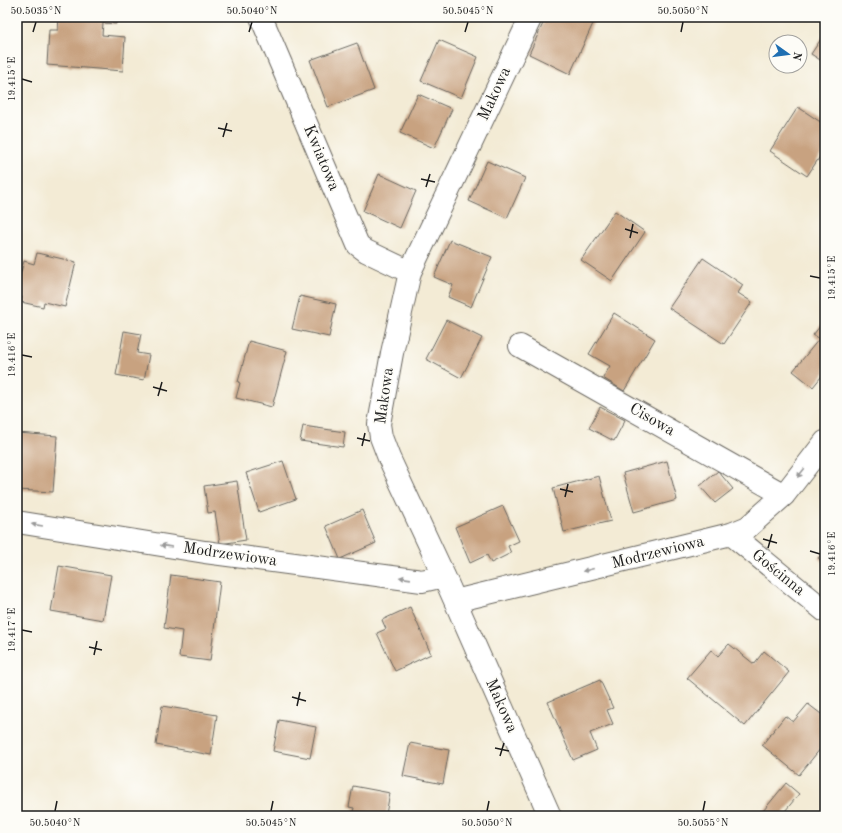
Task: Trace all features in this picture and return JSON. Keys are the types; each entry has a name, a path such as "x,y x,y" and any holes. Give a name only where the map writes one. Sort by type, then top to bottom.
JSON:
{"street":[{"name":"Kwiatowa","path":"261,17 358,245 366,251 410,272"},
{"name":"Makowa","path":"531,17 410,272 392,353 379,424 381,437 550,816"},
{"name":"Cisowa","path":"520,346 784,495"},
{"name":"Modrzewiowa","path":"455,601 731,534 748,527 784,495 825,442"},
{"name":"Modrzewiowa","path":"17,522 205,552 422,581 444,576"},
{"name":"Gościnna","path":"731,534 825,611"}],"building":[{"path":"59,17 116,17 116,24 103,23 102,35 125,37 123,71 47,65 49,30 58,30"},
{"path":"546,17 596,17 570,74 529,54"},
{"path":"825,33 825,63 811,54"},
{"path":"439,40 478,57 461,98 421,81"},
{"path":"357,43 374,90 328,107 310,60"},
{"path":"418,94 452,109 434,148 400,133"},
{"path":"798,107 825,125 825,149 807,176 770,151"},
{"path":"487,161 525,178 507,218 469,201"},
{"path":"379,174 416,191 400,228 363,211"},
{"path":"615,211 645,232 612,281 581,260"},
{"path":"450,240 492,257 471,307 448,297 453,285 434,277"},
{"path":"37,253 76,262 65,307 44,302 43,307 21,302 22,297 17,296 17,287 24,261 34,264"},
{"path":"703,258 743,285 738,293 752,302 724,344 669,308"},
{"path":"300,296 336,304 329,337 292,329"},
{"path":"614,313 655,339 624,391 603,378 610,366 589,354"},
{"path":"446,320 482,338 461,378 426,359"},
{"path":"825,320 825,372 813,387 793,371 819,339 813,335"},
{"path":"124,331 141,334 137,353 149,355 144,380 116,375"},
{"path":"249,341 287,351 272,407 236,398 240,383 238,382"},
{"path":"600,407 625,420 614,441 589,428"},
{"path":"303,426 345,432 343,447 300,441"},
{"path":"17,433 57,436 53,492 17,490"},
{"path":"283,461 296,499 259,512 246,473"},
{"path":"667,461 677,500 634,512 623,473"},
{"path":"718,471 733,489 715,503 700,486"},
{"path":"599,476 611,521 564,532 553,488"},
{"path":"237,481 246,540 220,544 215,512 208,513 204,486"},
{"path":"503,506 519,541 508,546 511,553 491,563 487,555 470,563 455,527"},
{"path":"362,510 376,543 340,559 326,526"},
{"path":"825,550 825,564 818,558"},
{"path":"59,566 111,575 103,620 51,611"},
{"path":"171,575 220,582 210,661 179,657 182,631 164,628"},
{"path":"410,607 431,654 395,671 377,633 386,629 382,620"},
{"path":"729,644 754,664 764,651 789,672 745,726 687,678 711,650 718,656"},
{"path":"600,680 613,708 607,710 613,724 590,733 597,750 573,760 548,702"},
{"path":"808,704 825,717 825,743 799,775 762,745 785,716 793,722"},
{"path":"162,706 217,715 211,755 156,745"},
{"path":"279,720 316,727 310,758 273,751"},
{"path":"410,743 449,750 443,784 403,776"},
{"path":"786,783 799,794 781,816 759,816"},
{"path":"353,786 390,793 386,814 390,816 352,816 354,808 349,807"}]}
